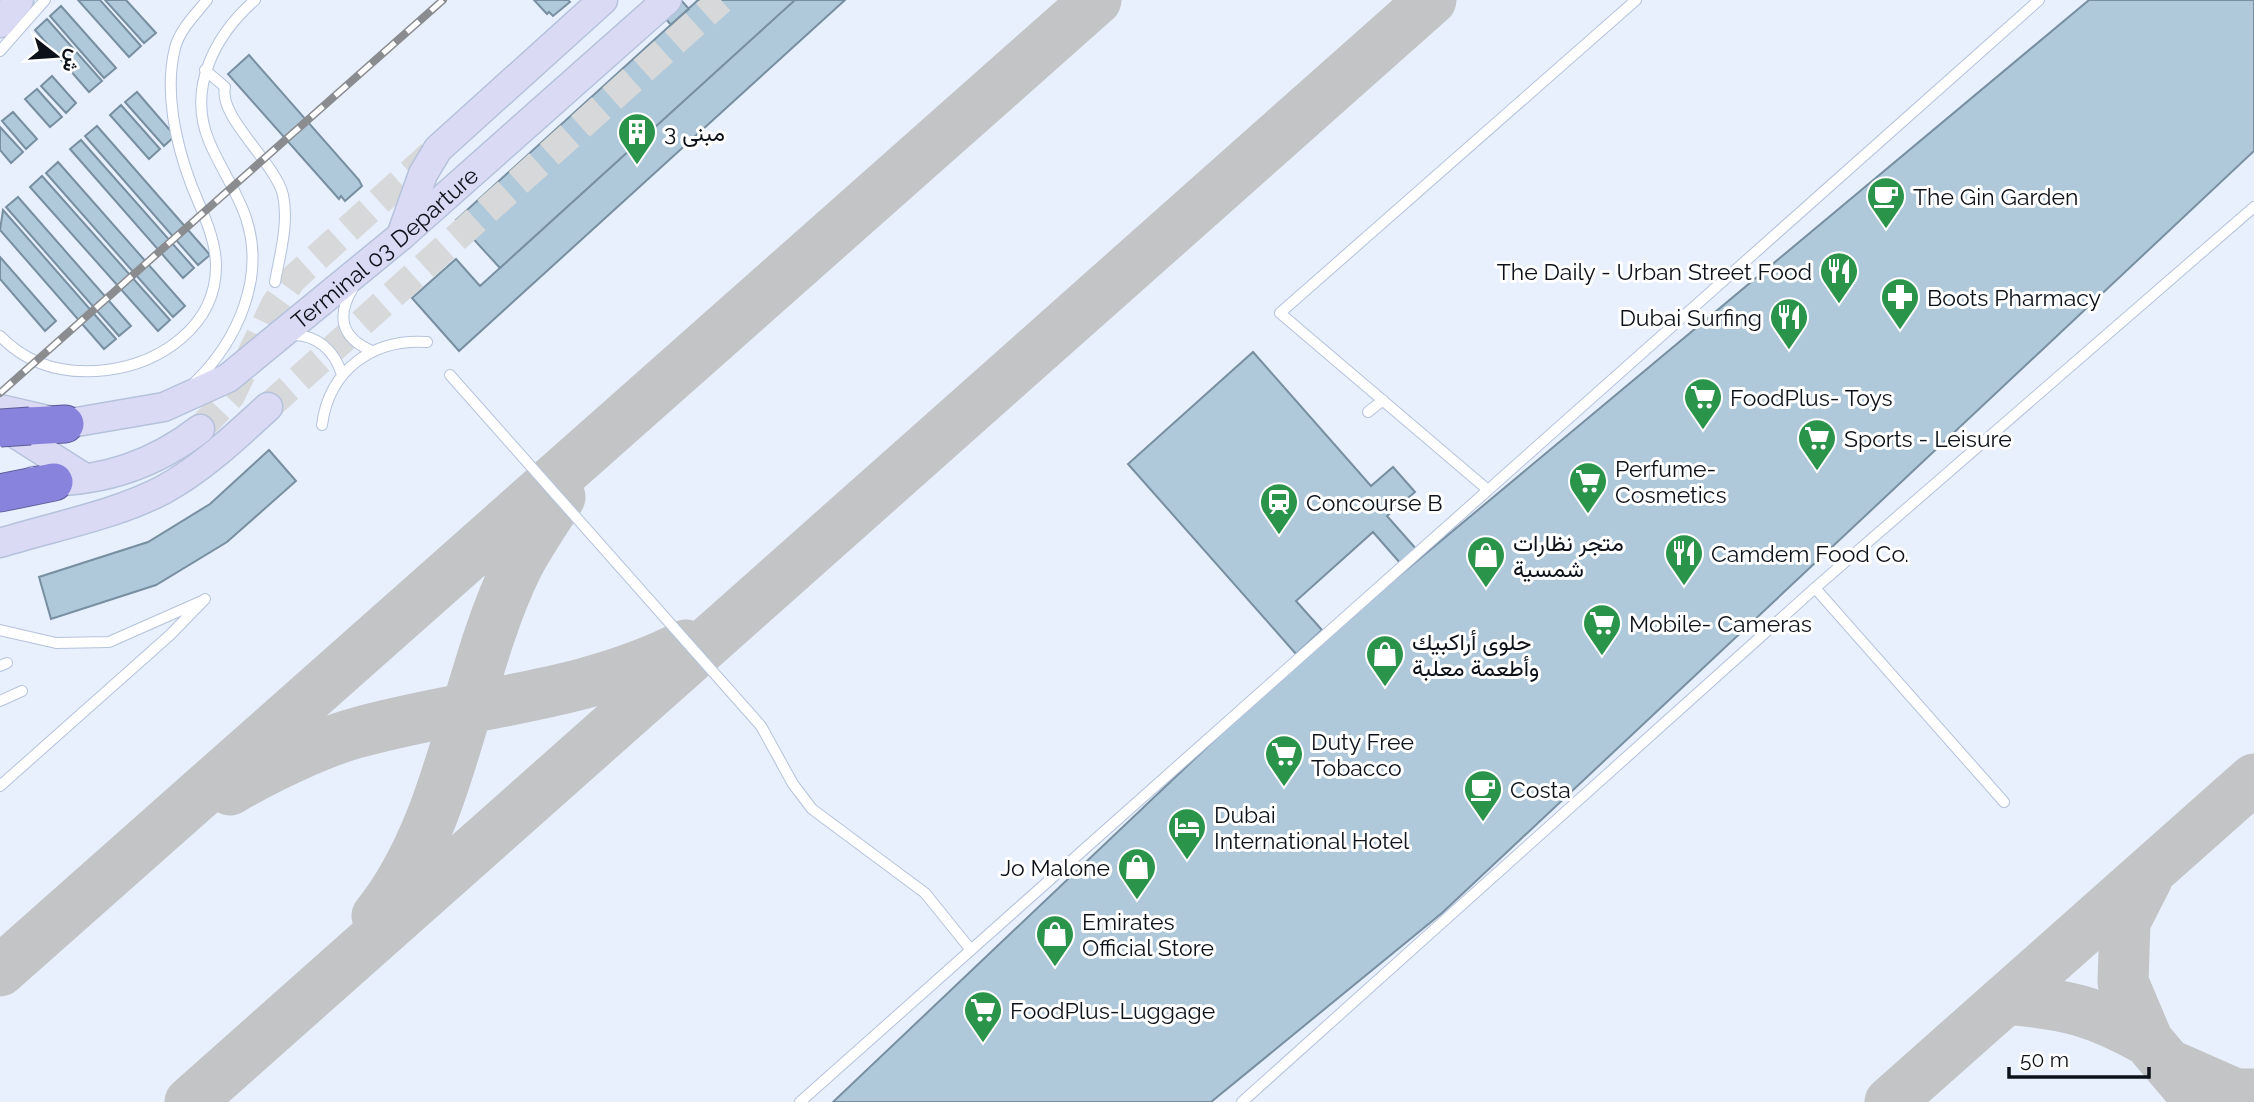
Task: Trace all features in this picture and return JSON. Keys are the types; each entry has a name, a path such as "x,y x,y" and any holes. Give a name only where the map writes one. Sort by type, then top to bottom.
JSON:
{"highway":[{"path":"0,493 70,480"}],"main road":[{"path":"0,23 19,0"},
{"path":"401,236 423,174 438,149 603,0"},
{"name":"Terminal 03 Departure","path":"19,422 164,407 228,378 401,236 667,0"},
{"path":"0,543 126,506 163,490 208,467 268,407"},
{"path":"19,422 70,480"},
{"path":"0,480 70,480 127,470 162,455 200,429"},
{"path":"162,455 208,467"}],"lane":[{"path":"0,51 45,0"},
{"path":"0,336 21,354 65,371 125,368 165,352 194,326 204,310 213,288 216,266 214,247 177,141 172,79 175,48 180,34 207,0"},
{"path":"164,407 196,382 220,356 238,325 248,292 252,257 247,222 235,190 208,138 202,115 205,70 222,35 255,0"},
{"path":"1488,490 1280,313 1636,0"},
{"path":"800,1102 2039,0"},
{"path":"205,70 225,87 226,106 270,167 284,198 284,233 275,282"},
{"path":"1242,1102 1815,588 2254,207"},
{"path":"368,262 344,302 341,315 344,328 351,339 372,351"},
{"path":"274,340 298,335 311,338 331,352 342,375"},
{"path":"322,425 326,404 342,375 372,351 399,342 427,342"},
{"path":"450,375 749,712 781,757 793,783 812,808 925,893 971,950"},
{"path":"1368,412 1383,400"},
{"path":"1815,588 2004,802"},
{"path":"0,630 56,643 109,642 205,599 183,624 0,786"},
{"path":"0,701 22,691"}],"shaded area":[{"path":"0,0 2254,0 2254,1102 0,1102"}],"building":[{"path":"78,0 100,0 141,46 129,57"},
{"path":"105,0 126,0 156,33 144,43"},
{"path":"534,0 570,2 553,16 549,12 547,14"},
{"path":"650,0 681,0 689,9 671,25"},
{"path":"698,0 795,0 500,268 456,220"},
{"name":"مبنى 3","path":"795,0 845,0 459,351 412,298 456,259 480,286"},
{"name":"Concourse B","path":"2089,0 2254,0 2254,151 1442,913 1211,1102 833,1102 1303,656"},
{"path":"61,6 116,68 104,78 50,16"},
{"path":"47,19 102,81 89,92 35,30"},
{"path":"249,55 359,180 362,186 345,201 341,196 339,199 228,74"},
{"path":"52,76 76,103 66,113 41,86"},
{"path":"37,89 62,117 50,127 25,99"},
{"path":"137,92 175,136 164,146 125,102"},
{"path":"121,105 160,149 149,159 110,115"},
{"path":"13,112 37,139 26,149 2,121"},
{"path":"97,126 210,255 198,265 85,136"},
{"path":"0,127 23,152 11,163 0,150"},
{"path":"81,140 194,268 183,278 70,149"},
{"path":"58,162 185,306 173,317 46,173"},
{"path":"42,176 170,320 158,331 30,187"},
{"path":"18,197 131,326 119,336 6,207"},
{"path":"3,210 116,339 104,349 0,230"},
{"path":"0,257 56,321 45,331 0,279"},
{"path":"1253,352 1371,486 1393,467 1415,492 1387,516 1417,550 1401,564 1373,532 1296,601 1322,630 1296,654 1128,464"},
{"path":"269,450 296,481 227,542 156,585 51,619 39,577 148,542 210,504"}],"taxiway":[{"path":"0,971 1096,0"},
{"path":"190,1102 1431,0"},
{"path":"377,916 403,878 424,836 441,791 484,652 518,565 560,497"},
{"path":"230,790 325,743 356,733 566,688 647,663 686,645"},
{"path":"1890,1102 2254,779"},
{"path":"2147,879 2125,922 2123,982 2148,1041 2200,1102"},
{"path":"2006,999 2046,1003 2080,1011 2112,1022 2148,1041"},
{"path":"2170,1065 2236,1094 2254,1094"}],"tunnel":[{"path":"268,407 721,0"},
{"path":"200,429 231,396 275,304 293,279 437,149"}],"railway":[{"path":"0,393 443,0"}],"place":[{"name":"مبنى 3","path":"637,166"},
{"name":"The Gin Garden","path":"1886,230"},
{"name":"The Daily - Urban Street Food","path":"1839,305"},
{"name":"Boots Pharmacy","path":"1900,331"},
{"name":"Dubai Surfing","path":"1789,351"},
{"name":"FoodPlus- Toys","path":"1703,431"},
{"name":"Sports - Leisure","path":"1817,472"},
{"name":"Perfume- Cosmetics","path":"1588,515"},
{"name":"Concourse B","path":"1279,536"},
{"name":"Camdem Food Co.","path":"1684,587"},
{"name":"متجر نظارات شمسية","path":"1486,589"},
{"name":"Mobile- Cameras","path":"1602,657"},
{"name":"حلوى أراكبيك وأطعمة معلبة","path":"1385,688"},
{"name":"Duty Free Tobacco","path":"1284,788"},
{"name":"Costa","path":"1483,823"},
{"name":"Dubai International Hotel","path":"1187,861"},
{"name":"Jo Malone","path":"1137,901"},
{"name":"Emirates Official Store","path":"1055,968"},
{"name":"FoodPlus-Luggage","path":"983,1044"}]}
